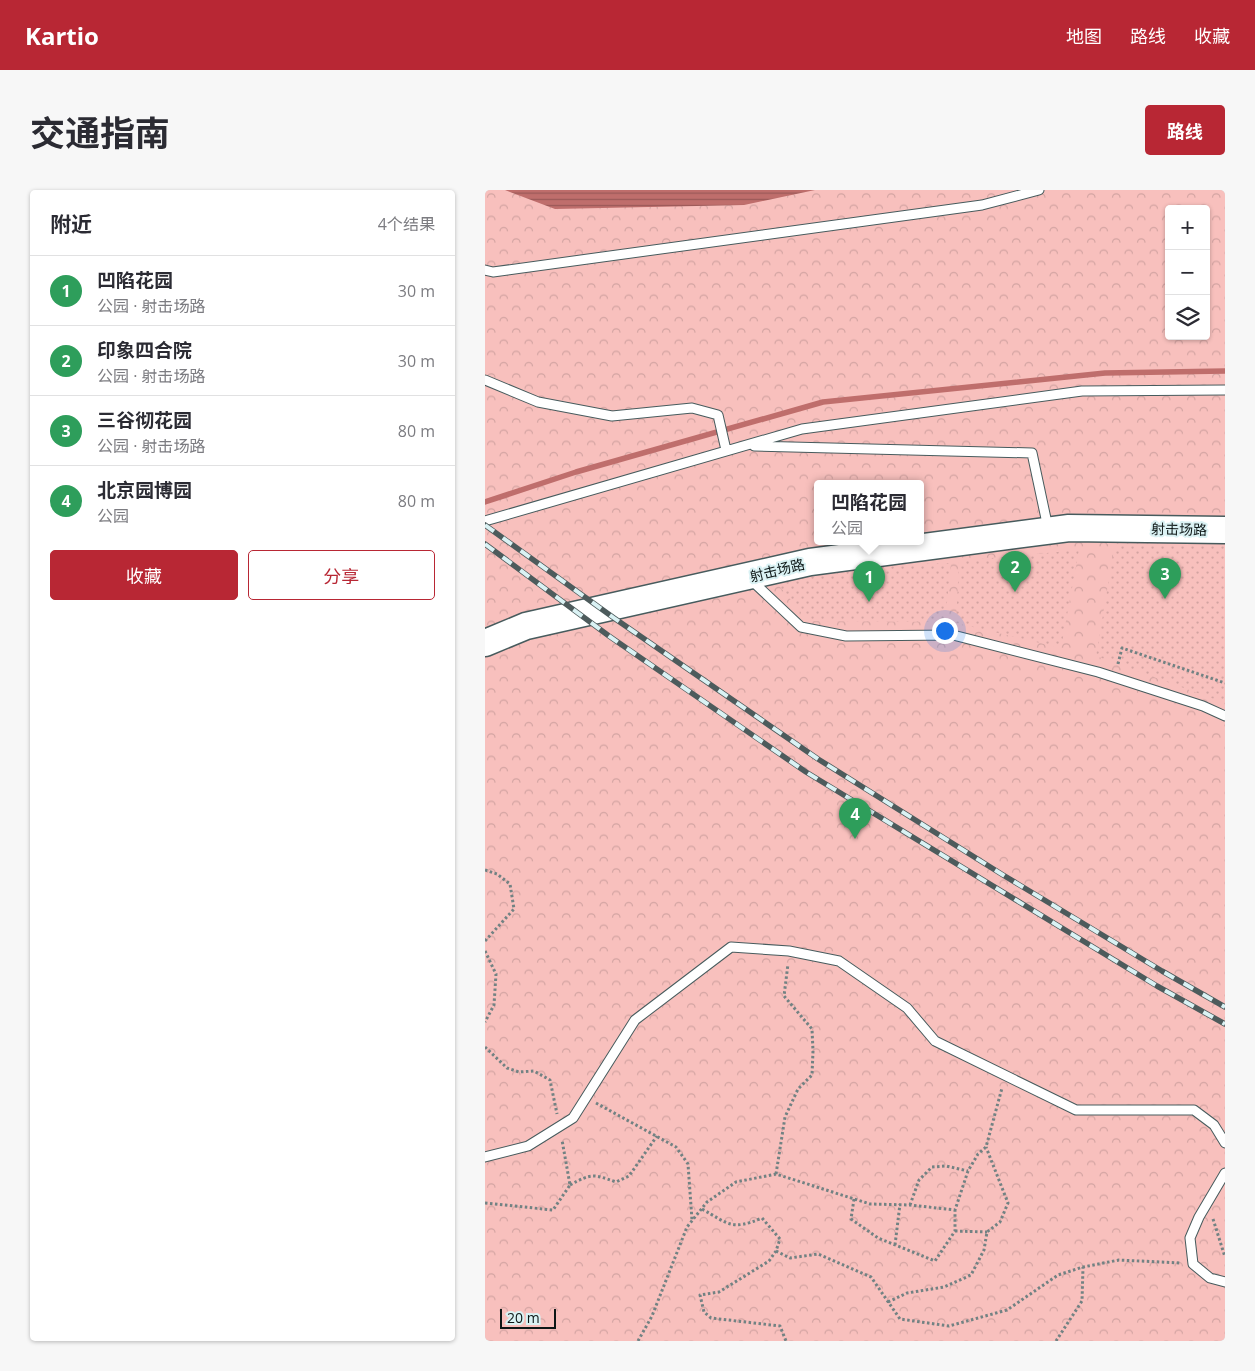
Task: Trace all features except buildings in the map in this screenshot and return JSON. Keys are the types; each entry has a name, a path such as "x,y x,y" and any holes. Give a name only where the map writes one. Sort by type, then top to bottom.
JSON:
{"street":[{"name":"射击场路","path":"485,643 526,626 748,578 810,562 1069,528 1225,530"}],"lane":[{"path":"485,270 493,272 982,205 1039,190"},
{"path":"485,380 538,402 611,416 692,408 718,415 726,450"},
{"path":"485,521 802,429 1082,391 1225,390"},
{"path":"743,446 1032,453 1049,531"},
{"path":"748,578 801,627 846,636 953,634 1115,677 1203,706 1225,716"},
{"path":"485,1157 528,1146 573,1118 635,1020 731,948 789,951 839,961 907,1008 935,1041 1076,1110 1194,1110 1214,1125 1225,1143"},
{"path":"1225,1173 1190,1238 1193,1264 1211,1278 1225,1282"}],"path":[{"path":"1115,677 1122,648 1225,683"},
{"path":"485,870 497,874 510,884 514,909 485,941"},
{"path":"485,951 496,974 494,1005 485,1022"},
{"path":"776,1174 785,1117 798,1089 812,1075 812,1029 784,996 789,951"},
{"path":"485,1047 507,1068 519,1072 534,1071 550,1080 560,1126 569,1185"},
{"path":"854,1199 851,1219 879,1238 935,1261 955,1232 955,1210 968,1171 978,1154 986,1147 1006,1076"},
{"path":"586,1098 676,1147 688,1164 692,1221"},
{"path":"485,1203 553,1210 569,1185 585,1177 595,1174 616,1182 629,1176 657,1136"},
{"path":"955,1232 987,1232 1000,1222 1007,1203 986,1147"},
{"path":"911,1204 919,1180 932,1166 946,1166 968,1171"},
{"path":"638,1341 652,1316 687,1227 707,1202 736,1182 776,1174 870,1204 911,1204 955,1210"},
{"path":"1208,1202 1225,1257"},
{"path":"895,1245 900,1204"},
{"path":"702,1209 731,1226 746,1225 763,1218 780,1239 776,1251 769,1261 719,1292 700,1295 704,1312 711,1318 780,1326 786,1341"},
{"path":"889,1302 907,1292 944,1287 971,1275 984,1250 987,1232"},
{"path":"776,1251 790,1258 818,1254 871,1277 900,1319 949,1326 1007,1310 1058,1275 1083,1267 1119,1260 1193,1264"},
{"path":"1056,1341 1082,1301 1083,1267"}],"green space":[{"path":"485,190 1225,190 1225,1341 485,1341"},
{"path":"1225,540 1225,703 1096,656 1115,543"},
{"path":"1079,550 1061,648 956,623 959,561"},
{"path":"951,563 945,622 808,621 776,582 840,566"}],"shaded area":[{"path":"505,190 815,190 744,205 555,209"}],"waterway":[{"path":"485,502 576,472 823,402 1105,373 1225,371"}],"railway":[{"path":"485,525 614,618 818,759 1003,875 1225,1007"},
{"path":"485,544 609,636 806,772 1157,986 1225,1024"}],"place":[{"name":"印象四合院","path":"1015,592"},
{"name":"三谷彻花园","path":"1165,599"},
{"name":"凹陷花园","path":"869,602"},
{"name":"北京园博园","path":"855,839"}]}
